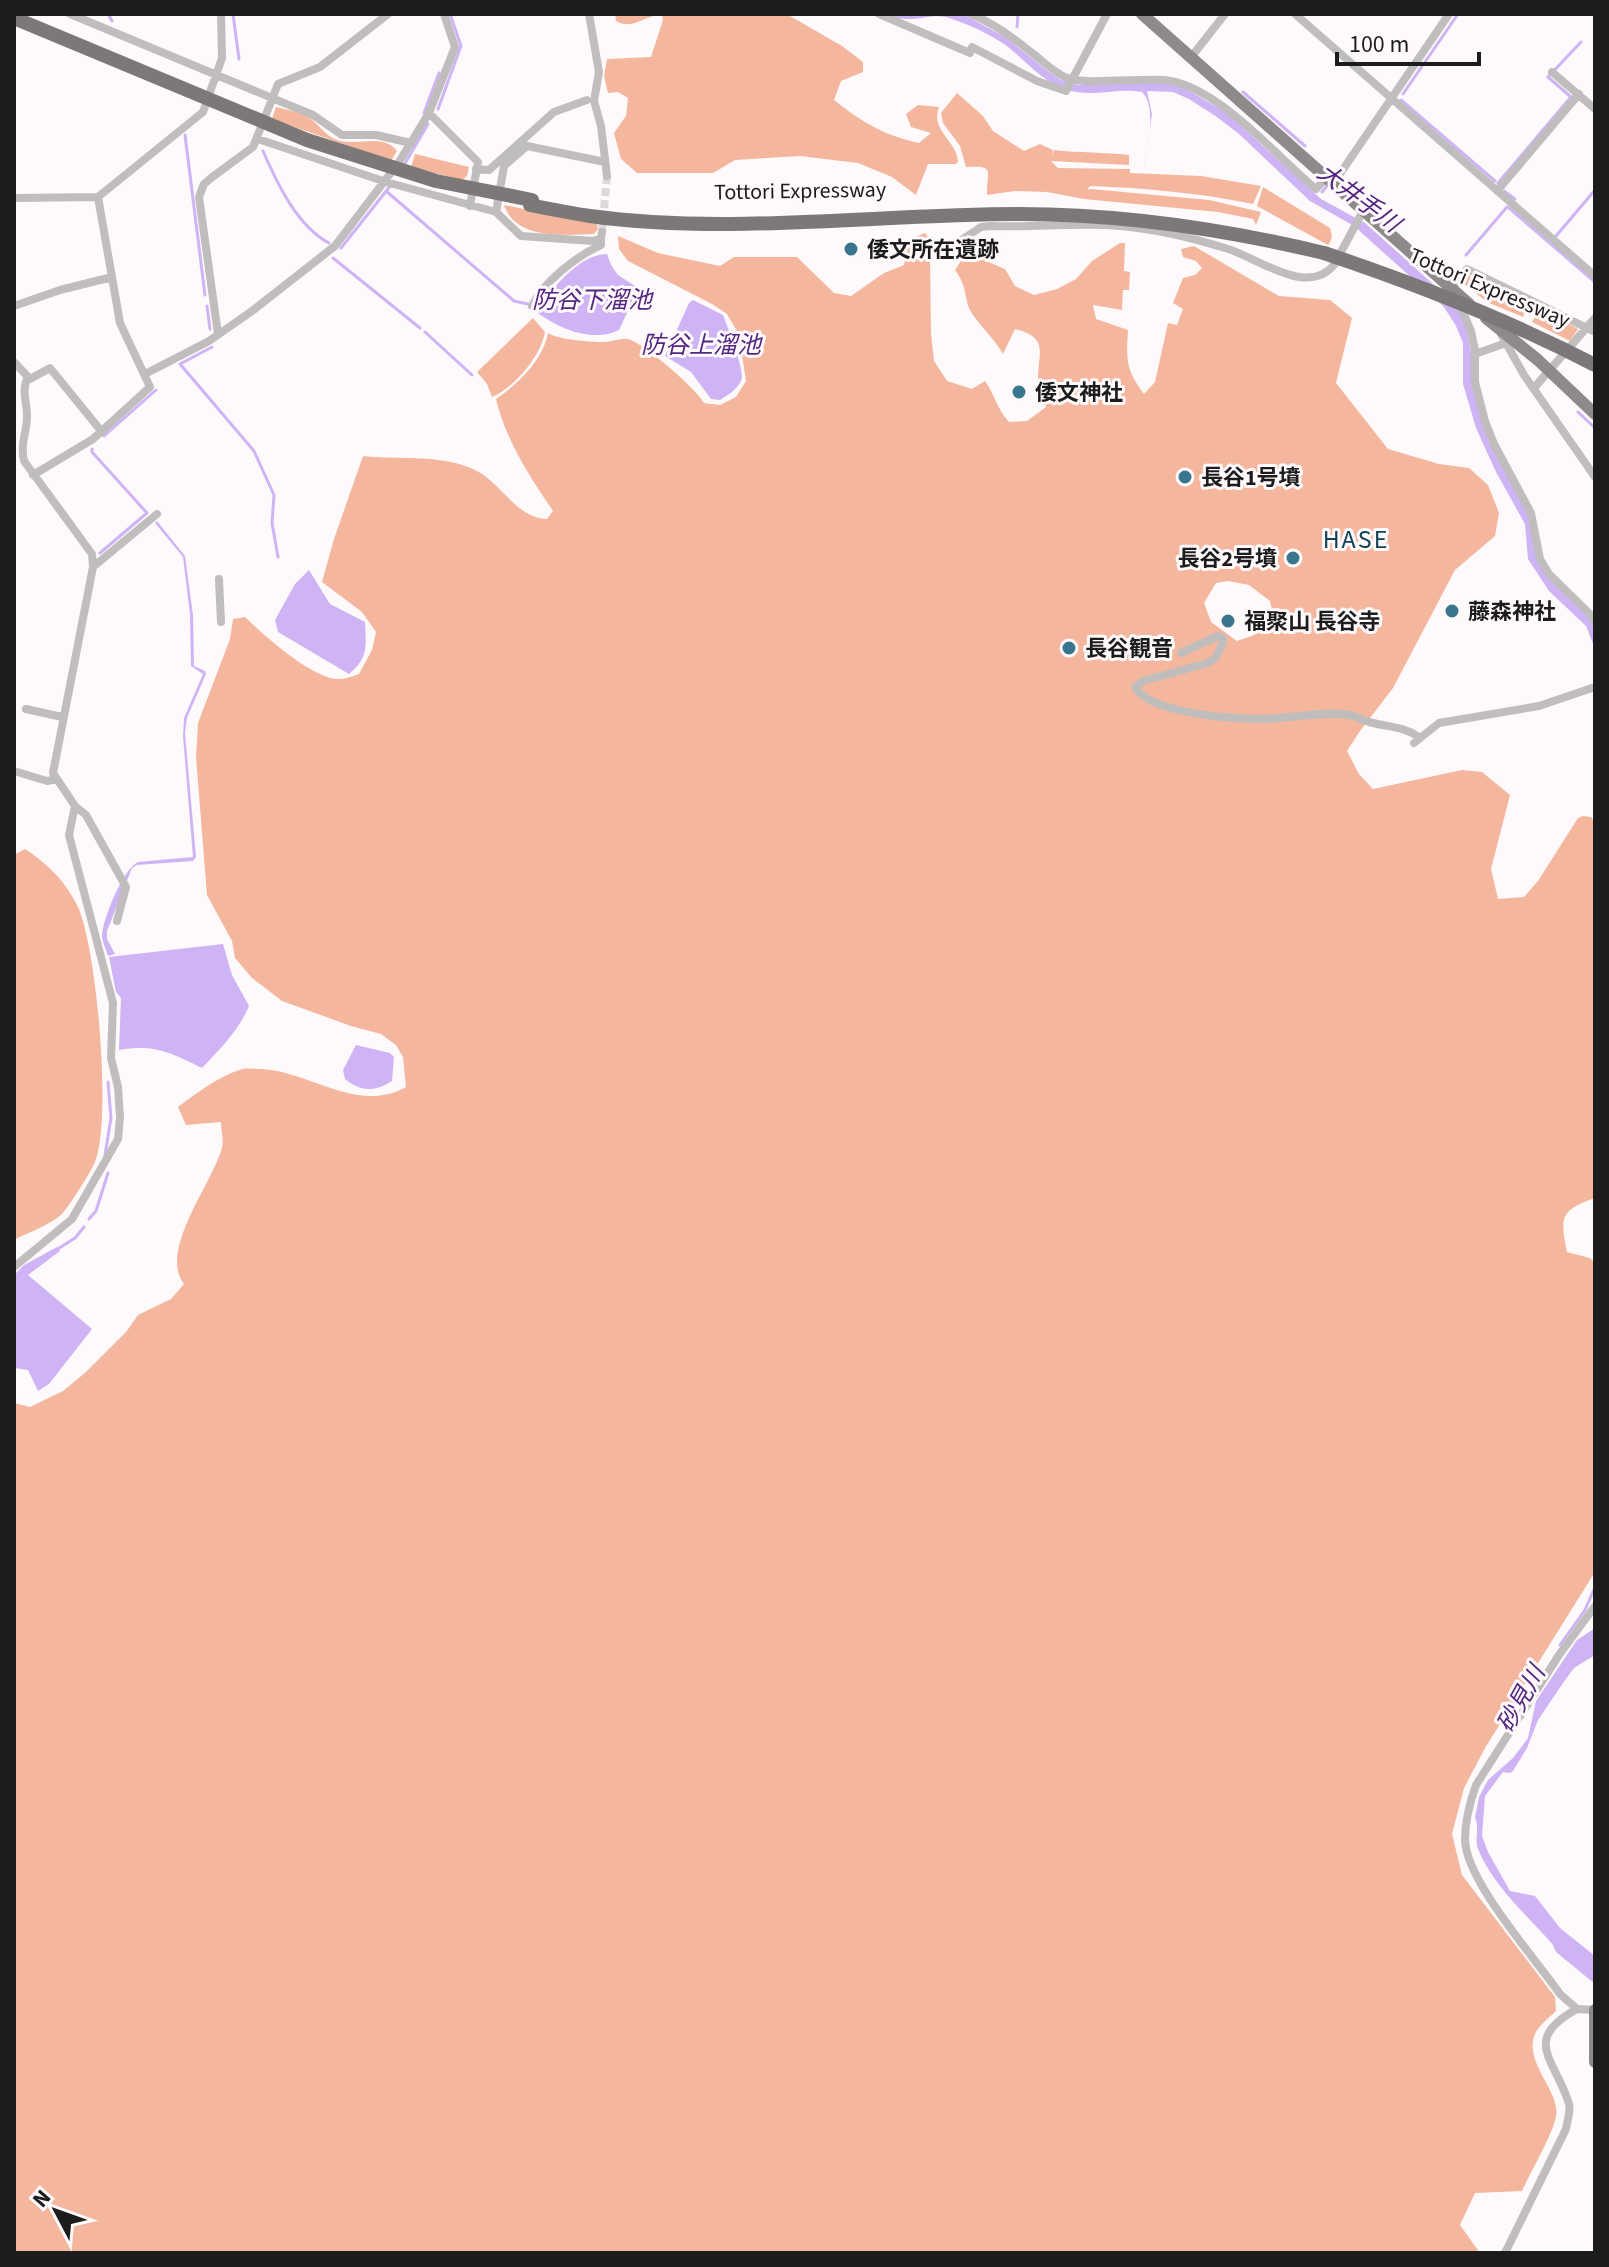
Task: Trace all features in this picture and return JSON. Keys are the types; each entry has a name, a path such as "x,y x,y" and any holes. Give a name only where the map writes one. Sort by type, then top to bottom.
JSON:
{"highway":[{"name":"Tottori Expressway","path":"14,18 307,140 436,181 531,203"},
{"name":"Tottori Expressway","path":"14,24 305,145 435,187 592,210 781,215 994,207 1100,210 1215,223 1401,272 1472,300 1595,359"},
{"name":"Tottori Expressway","path":"1325,251 1469,307 1595,365"}],"main road":[{"path":"1142,14 1330,181 1362,214 1549,370 1595,414"},
{"path":"1595,2010 1595,2062"}],"street":[{"path":"70,14 313,115 342,135 376,135 411,143"},
{"path":"14,198 98,197 203,112 217,77 224,47 221,14"},
{"path":"218,334 199,197 204,184 253,147 278,84 320,67 388,14"},
{"path":"145,374 218,334 335,246 386,182 429,113 455,47 444,14"},
{"path":"589,14 599,72 594,101 601,126 607,176"},
{"path":"879,14 970,53 972,47 1066,91 1107,14"},
{"path":"971,14 1012,37 1049,68 1071,80 1167,80 1211,98 1316,189 1330,181 1391,100 1449,14"},
{"path":"1192,56 1225,14"},
{"path":"1295,14 1595,276"},
{"path":"1552,72 1595,109"},
{"path":"1497,191 1579,94"},
{"path":"476,169 489,170 554,112 587,100"},
{"path":"429,113 478,162 470,206"},
{"path":"258,139 386,182 496,212 521,236 593,241 602,235 601,245 581,255 536,297 532,306"},
{"path":"496,212 504,166 527,146 605,162"},
{"path":"33,475 102,432 150,387 120,323 98,197"},
{"path":"945,251 981,227 1118,226 1172,234 1241,253 1285,273 1316,278 1334,265 1362,214"},
{"path":"1591,330 1467,269 1450,288 1465,313 1475,354 1475,382 1485,421 1531,513 1540,559 1549,574 1595,622"},
{"path":"14,306 112,277"},
{"path":"1534,388 1591,330 1595,318"},
{"path":"1496,326 1595,477"},
{"path":"1475,354 1506,343"},
{"path":"14,362 30,379 50,368 102,432"},
{"path":"28,377 23,386 27,420 21,447 24,461 92,554 93,567 53,773 75,806 86,815 126,887 117,921"},
{"path":"93,567 157,514"},
{"path":"219,579 221,622"},
{"path":"1181,653 1218,636 1223,638 1216,657 1208,663 1143,681 1135,687 1137,692 1145,699 1166,706 1217,716 1261,719 1348,714 1408,730 1416,740 1432,727 1448,720 1513,712 1595,687"},
{"path":"26,709 62,717"},
{"path":"14,771 42,784 57,779"},
{"path":"14,1267 72,1219 118,1139 118,1087 111,1058 113,1003 69,835 75,806"},
{"path":"1577,2009 1560,1994 1482,1887 1473,1871 1465,1839 1469,1806 1476,1785 1559,1655 1595,1606"},
{"path":"1505,2253 1566,2129 1570,2107 1547,2057 1545,2044 1548,2033 1558,2019 1577,2009 1595,2010"}],"shaded area":[{"path":"615,14 790,16 863,62 863,72 841,81 834,100 874,127 919,143 931,133 911,127 906,114 918,105 939,107 938,123 957,154 958,162 928,164 916,195 892,177 858,163 800,156 735,160 713,173 637,173 621,159 614,133 626,116 628,98 618,92 608,93 604,76 607,59 651,57 663,20 662,15 656,15 622,24 616,21"},
{"path":"957,93 983,116 993,131 1024,151 1040,144 1053,150 1052,157 1054,150 1129,155 1129,165 1051,161 1058,168 1130,169 1130,173 1201,176 1261,186 1253,204 1152,190 1090,186 1087,190 1209,200 1261,212 1256,225 1253,219 1218,212 1084,199 1047,192 1015,191 987,195 988,171 982,167 966,167 960,146 943,123 941,113"},
{"path":"276,107 307,116 337,140 385,142 397,151 391,161 272,119"},
{"path":"415,154 469,167 467,176 462,180 411,167"},
{"path":"1263,187 1330,228 1332,237 1328,245 1257,206"},
{"path":"504,205 597,224 598,229 594,234 569,235 530,230 510,216"},
{"path":"925,233 932,242 931,333 934,361 947,381 972,389 985,381 1009,422 1027,421 1046,407 1038,381 1040,348 1034,337 1015,329 1003,354 969,307 955,270 964,256 979,252 986,261 1005,269 1015,286 1034,295 1057,289 1076,279 1092,261 1125,243 1124,271 1130,272 1129,290 1123,290 1122,310 1093,305 1096,319 1128,330 1128,364 1144,394 1155,382 1168,323 1177,325 1183,309 1173,303 1183,278 1195,275 1202,268 1196,261 1183,257 1181,249 1194,246 1279,296 1330,300 1352,318 1336,383 1388,449 1439,464 1469,468 1488,485 1499,513 1495,536 1455,570 1393,688 1347,751 1359,774 1373,789 1462,770 1482,772 1510,795 1491,869 1498,899 1524,897 1538,881 1578,818 1591,817 1595,823 1595,1198 1569,1211 1565,1216 1564,1230 1567,1252 1590,1258 1595,1263 1595,1572 1485,1748 1464,1788 1452,1834 1462,1875 1555,1997 1556,2011 1541,2025 1533,2045 1534,2056 1556,2107 1550,2135 1522,2191 1475,2193 1460,2225 1480,2253 14,2253 14,1403 30,1407 63,1391 126,1332 138,1315 171,1299 184,1284 178,1270 182,1236 223,1142 221,1122 186,1125 178,1107 217,1080 245,1069 280,1072 352,1094 388,1094 406,1087 403,1057 396,1045 381,1034 282,1001 252,978 235,958 232,941 207,895 196,757 198,723 230,639 233,619 245,617 290,655 316,672 340,679 359,674 372,650 376,632 362,612 322,582 363,456 433,459 460,464 483,475 526,512 547,519 553,511 512,443 496,399 528,370 541,353 548,333 583,341 628,339 668,366 704,403 720,405 736,397 746,381 739,335 727,314 628,261 619,249 618,236 658,253 720,266 734,257 797,257 834,293 851,296 884,273 904,265 913,238","holes":["1228,581 1249,585 1270,601 1273,614 1254,635 1237,641 1211,622 1204,603 1216,583"]},
{"path":"1468,275 1528,303 1523,317 1487,302 1463,283"},
{"path":"1542,309 1578,329 1570,341 1532,322 1538,310"},
{"path":"533,318 545,332 538,351 517,379 492,397 487,384 477,372"},
{"path":"25,849 49,867 62,882 78,907 85,928 100,1034 102,1110 95,1162 69,1204 52,1222 14,1240 14,855"}],"water":[{"path":"886,14 963,14 1005,37 1061,80 1079,85 1165,83 1183,87 1227,113 1321,199 1365,223 1451,300 1461,311 1466,325 1472,357 1471,379 1483,426 1532,523 1538,562 1590,619 1595,631 1595,649 1586,626 1549,591 1528,559 1525,524 1476,428 1463,384 1463,343 1456,326 1444,307 1354,226 1310,201 1239,134 1189,99 1173,92 1147,91 1152,114 1149,134 1149,108 1142,92 1086,93 1068,90 1043,77 1002,43 966,24 936,16 905,19"},
{"name":"防谷下溜池","path":"607,254 618,275 635,286 633,300 619,330 588,335 556,324 538,313 538,305 578,265 597,255"},
{"name":"防谷上溜池","path":"693,300 723,315 740,363 742,377 739,384 720,400 711,399 691,372 665,356"},
{"path":"157,521 185,556 193,615 194,666 206,674 187,718 185,733 196,857 193,861 137,865 132,868 107,931 107,939 115,954 108,956 102,937 106,919 120,884 132,867 138,862 193,857 183,736 184,718 203,674 191,666 190,614 183,557 155,523"},
{"path":"309,570 330,604 365,622 363,657 349,674 278,632 275,620 295,584"},
{"path":"223,944 232,975 249,1006 234,1031 202,1068 162,1051 143,1048 119,1050 121,998 116,992 109,957"},
{"path":"356,1045 390,1053 394,1057 392,1081 368,1089 345,1079 343,1070"},
{"path":"57,1247 60,1251 28,1275 92,1329 49,1384 38,1391 28,1370 14,1368 14,1275 24,1265"},
{"path":"1595,1628 1595,1655 1574,1668 1538,1720 1527,1748 1513,1771 1503,1772 1485,1796 1482,1836 1510,1891 1535,1896 1560,1928 1595,1956 1595,1984 1556,1952 1492,1875 1478,1849 1475,1818 1479,1797 1488,1780 1513,1758 1528,1738 1536,1701 1577,1640"}],"waterway":[{"path":"108,14 112,21"},
{"path":"233,14 239,59"},
{"path":"438,109 461,46 450,14"},
{"path":"1017,27 1018,14"},
{"path":"1403,94 1458,14"},
{"path":"1498,183 1571,97 1548,77 1581,42"},
{"path":"424,113 439,73"},
{"path":"1243,92 1305,146"},
{"path":"1401,100 1495,181"},
{"path":"404,165 428,124"},
{"path":"185,135 205,295"},
{"path":"263,151 298,215 329,243"},
{"path":"341,248 391,185"},
{"name":"大井手川","path":"1322,192 1327,186"},
{"path":"1556,236 1595,190"},
{"path":"386,191 514,301 528,304"},
{"path":"1504,191 1515,199"},
{"path":"1466,255 1507,207"},
{"path":"1509,208 1595,282"},
{"path":"333,258 420,328"},
{"path":"207,306 210,329"},
{"path":"425,332 472,375"},
{"path":"212,347 180,364 254,451 274,495 272,523 278,557"},
{"path":"104,436 156,390"},
{"path":"1578,412 1595,428"},
{"path":"92,449 147,513 100,553"},
{"path":"105,1155 111,1118 108,1082"},
{"path":"89,1219 96,1211 108,1173"},
{"path":"56,1250 75,1238 84,1227"},
{"path":"1560,1645 1585,1610 1595,1587"}],"tunnel":[{"path":"602,232 607,176"}],"place":[{"name":"倭文所在遺跡","path":"851,249"},
{"name":"倭文神社","path":"1019,392"},
{"name":"長谷1号墳","path":"1185,477"},
{"name":"長谷2号墳","path":"1293,558"},
{"name":"藤森神社","path":"1452,611"},
{"name":"福聚山 長谷寺","path":"1228,621"},
{"name":"長谷観音","path":"1069,648"}],"district":[{"name":"HASE","path":"1356,539"}],"water label":[{"name":"砂見川","path":"1521,1699"}]}
